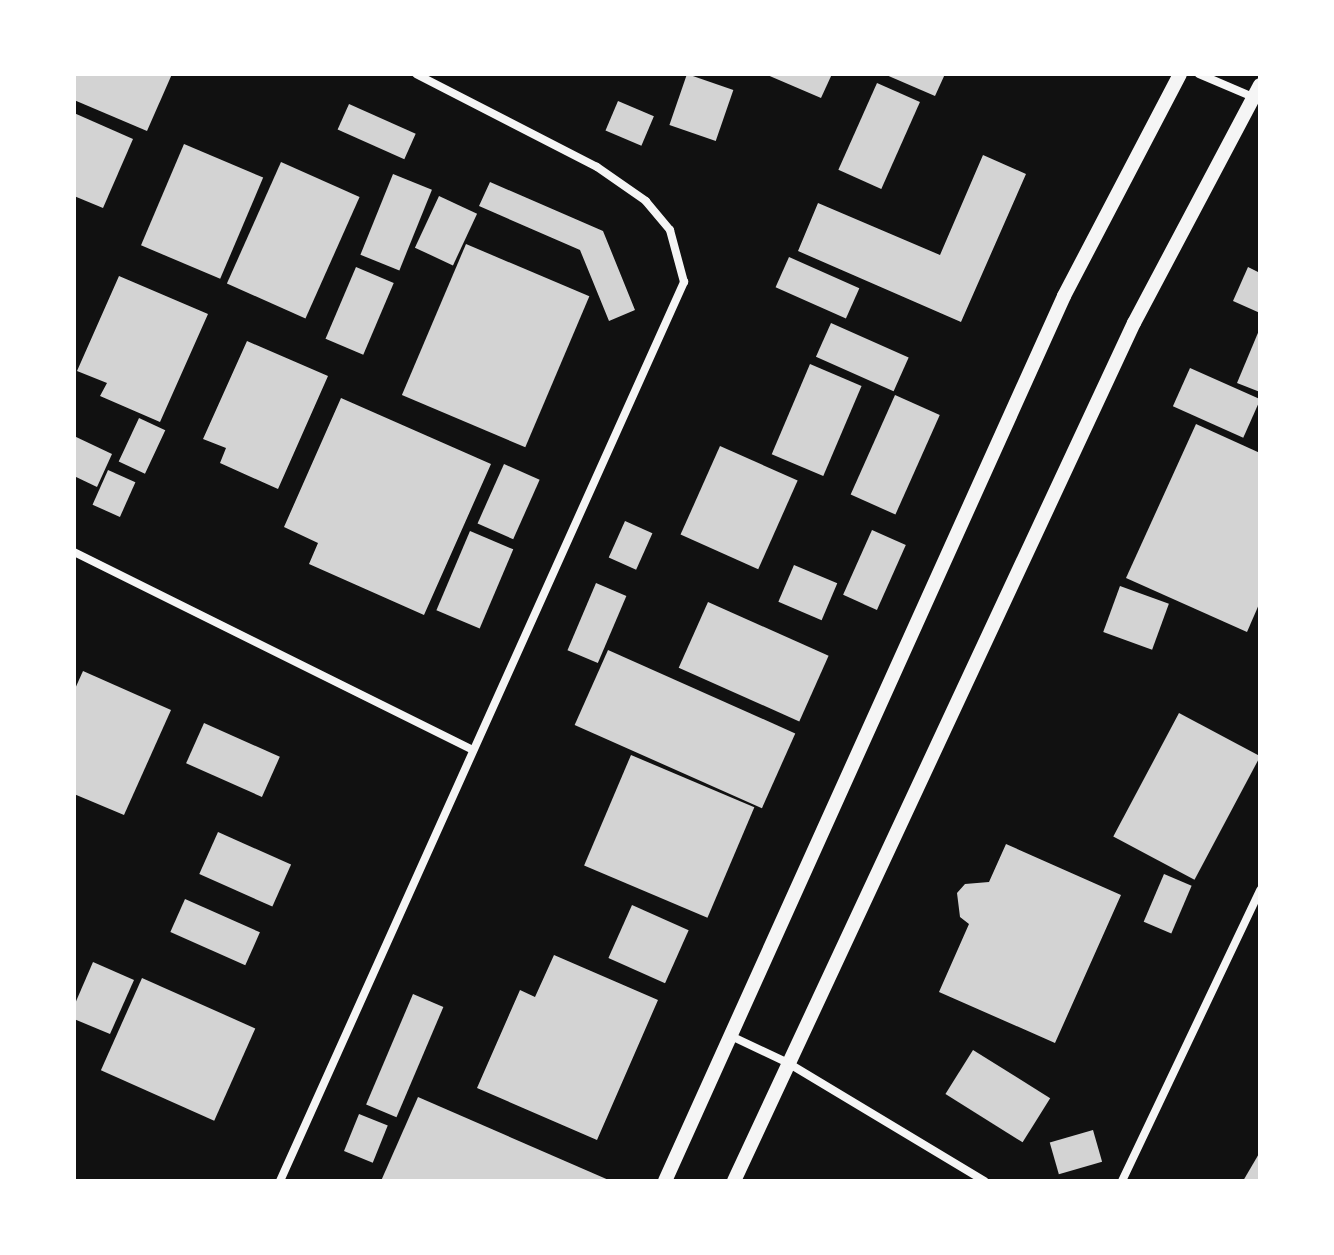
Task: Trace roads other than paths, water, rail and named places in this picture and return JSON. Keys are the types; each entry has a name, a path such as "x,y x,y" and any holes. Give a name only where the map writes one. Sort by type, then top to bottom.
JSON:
{"street":[{"path":"280,1181 470,749 684,282 670,230 646,201 597,167 416,74"},
{"path":"665,1181 1064,296 1180,74"},
{"path":"734,1181 1134,323 1256,91 1199,74"},
{"path":"74,552 470,749"},
{"path":"1122,1181 1260,890"},
{"path":"731,1036 788,1063 984,1181"}]}
